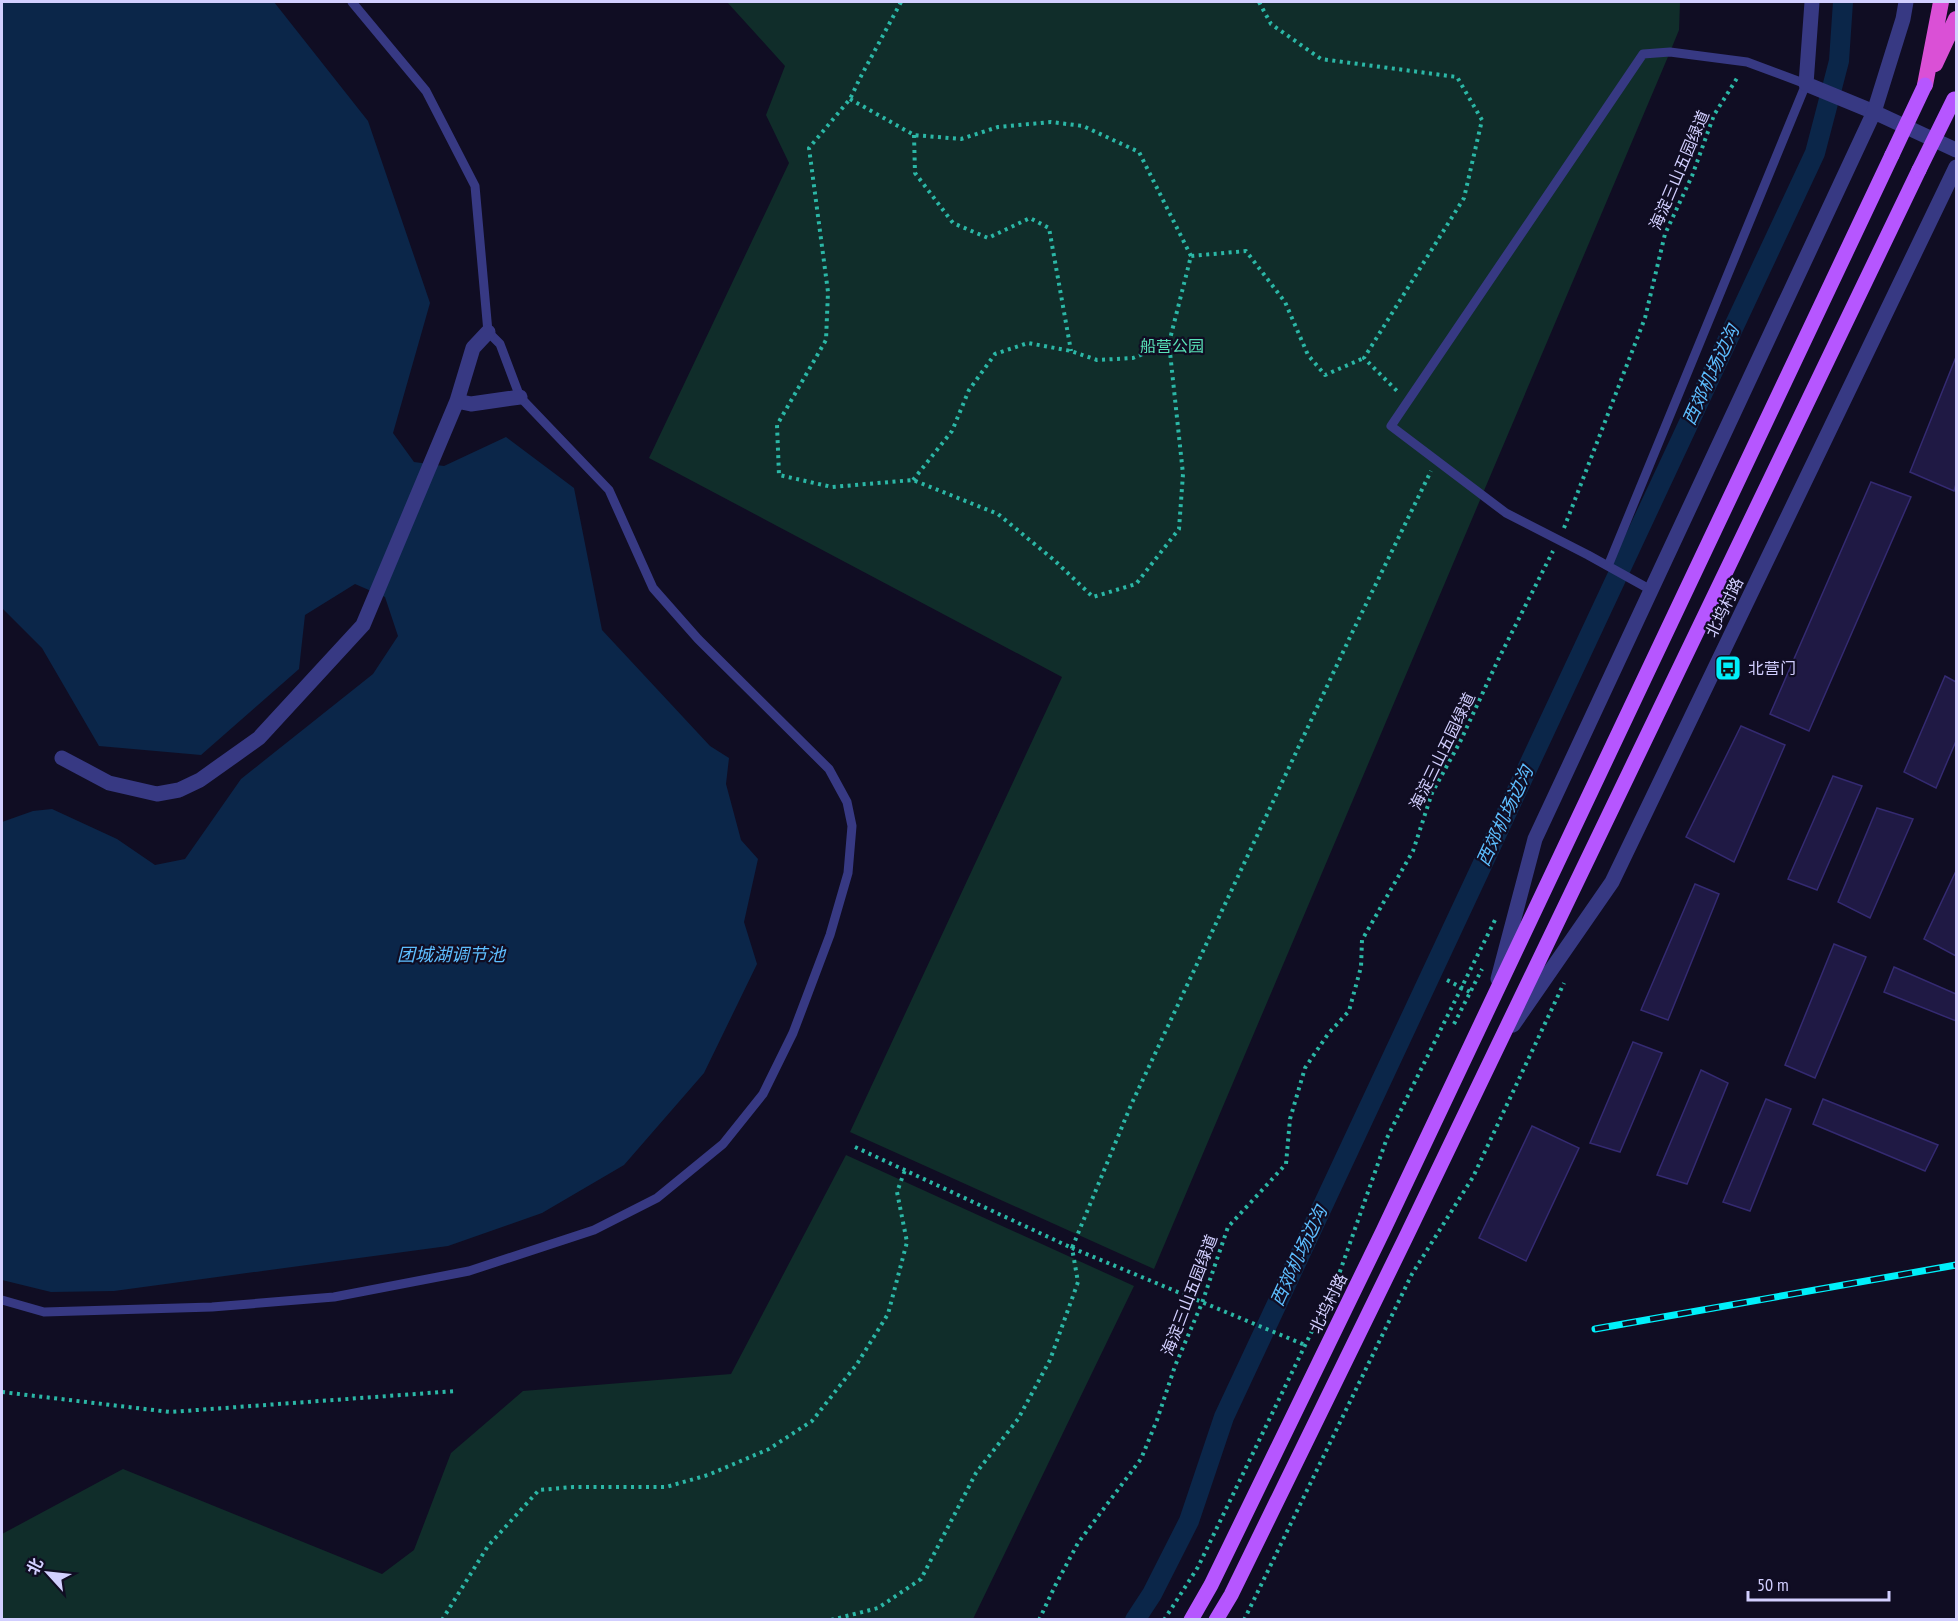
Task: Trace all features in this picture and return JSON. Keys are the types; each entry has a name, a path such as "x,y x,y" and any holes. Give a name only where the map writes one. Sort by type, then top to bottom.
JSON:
{"highway":[{"path":"1925,85 1941,2"},
{"path":"1925,85 1956,19"}],"main road":[{"name":"北坞村路","path":"1191,1620 1216,1574 1493,999 1925,85"},
{"name":"北坞村路","path":"1216,1620 1236,1585 1956,96"}],"street":[{"path":"1812,2 1806,84 1956,150"},
{"name":"北坞村路","path":"1493,999 1535,838 1874,112 1903,19 1906,2"},
{"name":"北坞村路","path":"1497,1047 1612,882 1956,167"},
{"path":"62,758 109,783 156,794 179,790 200,780 259,738 363,625 457,401 473,348 488,332"},
{"path":"457,401 471,404 520,397"}],"lane":[{"path":"2,1300 44,1312 212,1307 334,1297 469,1271 594,1230 657,1198 723,1144 764,1094 793,1033 830,935 848,873 852,826 847,802 829,769 698,639 653,588 609,490 520,397 500,344 488,332 475,186 426,91 352,2"},
{"path":"1609,567 1806,84 1747,62 1670,52 1643,54 1391,426 1506,513 1651,590"}],"path":[{"path":"850,99 914,135 961,139 998,127 1051,122 1083,126 1139,152 1191,256 1169,344 1182,474 1179,529 1136,584 1093,597 1054,560 998,514 913,480 832,487 779,475 777,425 826,340 828,292 809,148 850,99 901,2"},
{"path":"1191,256 1246,251 1285,302 1308,355 1325,375 1364,358 1464,198 1482,120 1457,77 1321,59 1271,24 1259,2"},
{"name":"海淀三山五园绿道","path":"1039,1620 1054,1586 1078,1543 1141,1459 1175,1366 1202,1302 1228,1227 1286,1164 1290,1119 1305,1068 1328,1034 1349,1011 1361,967 1362,940 1413,851 1432,793 1460,742 1498,660 1559,540 1645,318 1665,234 1692,176 1714,115 1747,62"},
{"path":"914,135 915,173 953,224 988,238 1030,218 1049,228 1071,351"},
{"path":"913,480 952,431 969,390 995,354 1028,343 1071,351 1097,360 1133,358 1169,344"},
{"path":"1364,358 1408,402"},
{"path":"831,1620 878,1608 921,1579 976,1473 1018,1419 1050,1360 1078,1282 1072,1248 1131,1105 1351,635 1436,460"},
{"path":"1164,1620 1198,1567 1338,1277 1387,1138 1498,913"},
{"path":"1454,1023 1482,969"},
{"path":"1244,1620 1412,1274 1473,1177 1567,977"},
{"path":"1447,980 1470,992"},
{"path":"855,1148 1072,1248 1305,1345"},
{"path":"442,1620 488,1546 540,1490 573,1487 666,1487 708,1475 769,1449 812,1421 857,1364 888,1314 907,1242 897,1192 905,1170"},
{"path":"2,1392 170,1412 456,1391"}],"green space":[{"name":"船营公园","path":"727,2 1680,2 1679,30 1670,52 1154,1269 850,1132 1062,677 649,458 789,163 766,115 785,66"},
{"path":"846,1155 1134,1286 973,1619 2,1619 2,1534 123,1469 382,1574 414,1550 451,1453 523,1391 731,1374"}],"water":[{"name":"团城湖调节池","path":"2,2 274,2 368,121 430,303 393,433 414,462 444,466 506,437 574,488 602,630 710,746 729,758 726,784 741,840 758,859 744,922 757,964 704,1073 624,1165 542,1213 448,1246 114,1291 51,1292 2,1280 2,822 33,811 52,809 117,839 155,865 185,859 241,779 373,674 398,636 385,597 355,584 305,615 299,669 201,755 99,746 42,648 2,608"}],"building":[{"path":"1956,357 1956,484 1954,491 1910,472"},
{"path":"1871,482 1911,497 1809,731 1770,714"},
{"path":"1945,676 1956,682 1956,741 1936,788 1904,772"},
{"path":"1741,726 1785,745 1734,862 1686,837"},
{"path":"1833,776 1862,786 1817,890 1788,879"},
{"path":"1877,808 1913,819 1870,918 1838,902"},
{"path":"1956,871 1956,956 1924,939"},
{"path":"1695,884 1719,894 1668,1020 1641,1010"},
{"path":"1834,944 1866,957 1815,1078 1785,1065"},
{"path":"1894,967 1956,994 1956,1021 1884,992"},
{"path":"1633,1042 1662,1053 1620,1152 1590,1143"},
{"path":"1701,1070 1728,1083 1687,1184 1657,1175"},
{"path":"1766,1099 1791,1109 1750,1211 1723,1202"},
{"path":"1823,1099 1938,1145 1925,1171 1813,1124"},
{"path":"1532,1126 1579,1148 1526,1261 1479,1238"}],"waterway":[{"name":"西郊机场边沟","path":"1135,1620 1152,1594 1189,1521 1224,1417 1815,153 1839,61 1843,2"}],"railway":[{"path":"1595,1329 1956,1265"}],"place":[{"name":"北营门","path":"1728,668"}]}
